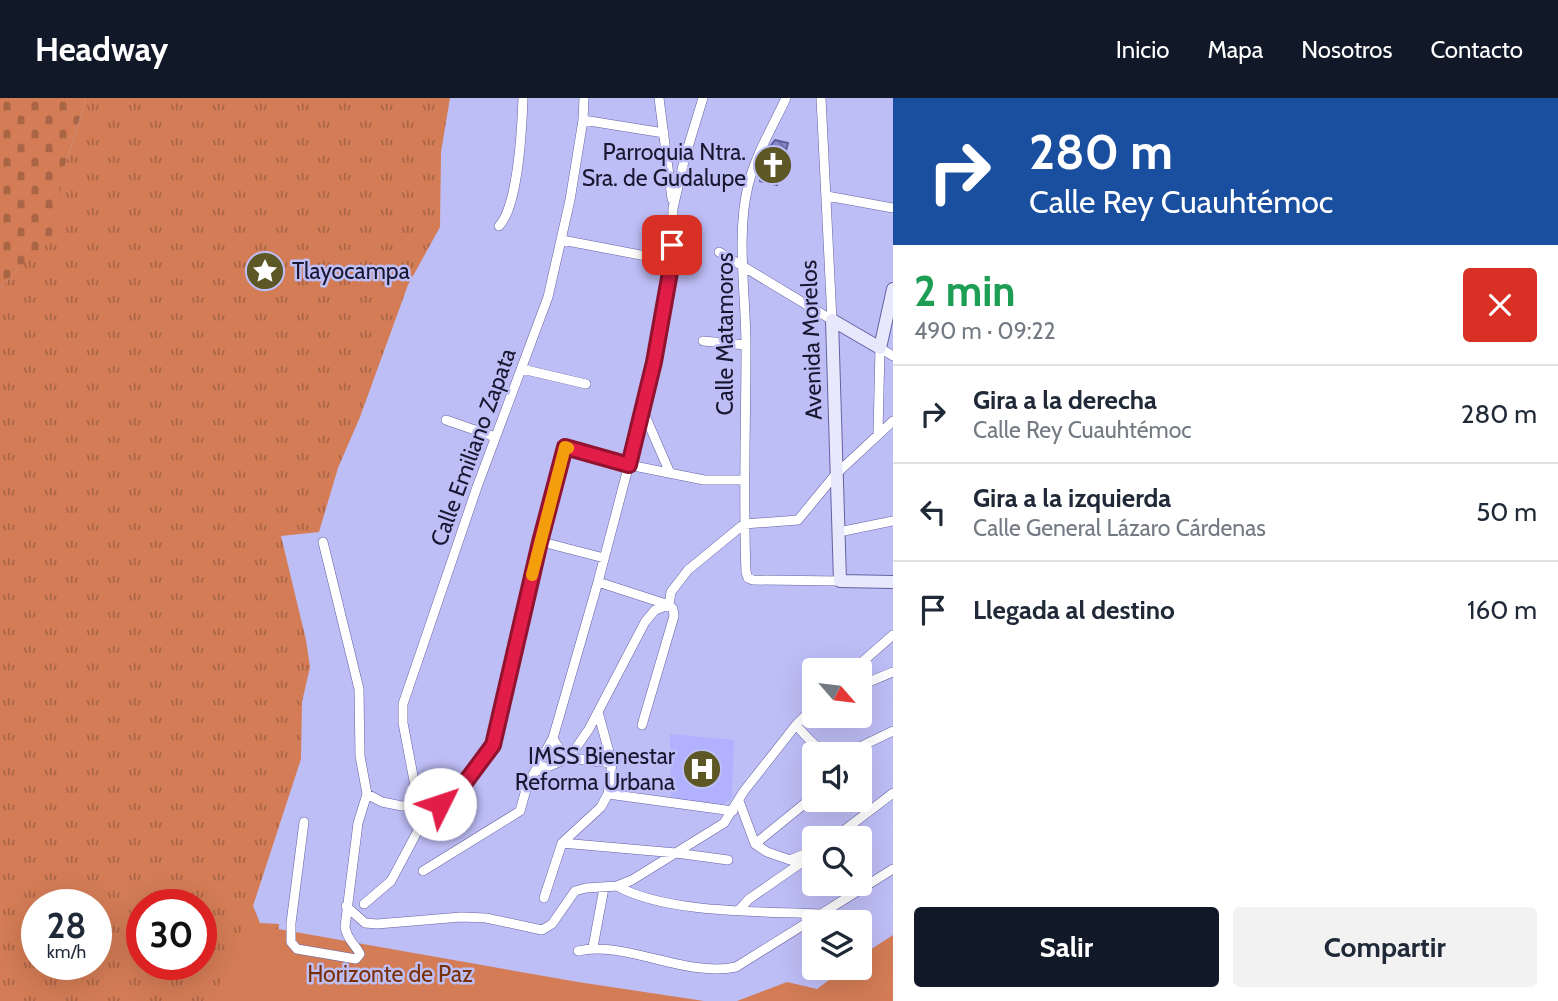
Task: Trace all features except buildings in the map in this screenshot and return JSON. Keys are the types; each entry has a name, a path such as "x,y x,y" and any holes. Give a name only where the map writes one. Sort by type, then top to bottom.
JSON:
{"street":[{"path":"499,226 506,218 520,146 523,98"},
{"name":"Calle Emiliano Zapata","path":"419,807 403,723 403,704 495,437 548,297 562,240 583,120 584,98"},
{"path":"423,871 520,811 527,786 553,737 598,582 643,411 672,261 673,208 659,98"},
{"path":"673,208 685,156 703,98"},
{"name":"Calle Matamoros","path":"786,98 748,186 744,207 746,572 748,578 753,580 840,581"},
{"name":"Avenida Morelos","path":"821,98 832,320 840,581"},
{"path":"583,120 664,133"},
{"path":"827,196 893,208"},
{"path":"562,240 672,261"},
{"path":"719,252 893,356"},
{"path":"878,434 880,348 893,289"},
{"path":"703,341 746,345"},
{"path":"522,369 586,384"},
{"path":"643,411 670,473"},
{"path":"446,420 495,437"},
{"path":"668,605 671,592 688,570 744,524 798,520 835,475 893,421"},
{"path":"367,794 382,802 419,807 449,800 493,745 565,447 629,465 704,480 744,480"},
{"path":"839,532 893,521"},
{"path":"304,822 290,923 293,947 353,960 359,957 359,951 347,937 346,906 358,823 367,794 360,756 357,678 323,542"},
{"path":"546,543 604,558"},
{"path":"840,581 893,582"},
{"path":"598,582 673,609 674,616 642,726"},
{"path":"569,758 598,712 645,622 655,610 668,605"},
{"path":"867,658 893,635"},
{"path":"872,680 893,671"},
{"path":"544,898 562,843 601,807 608,794 612,763 598,712"},
{"path":"346,906 365,923 461,917 497,920 542,930 552,924 576,891 617,886 718,828 802,719"},
{"path":"796,725 811,742"},
{"path":"870,742 893,731"},
{"path":"553,737 559,750 569,758"},
{"path":"537,771 569,758 612,763"},
{"path":"850,826 893,793"},
{"path":"608,794 733,811"},
{"path":"739,801 755,844 767,852 790,860 802,856"},
{"path":"364,904 391,881 431,806"},
{"path":"755,844 802,806"},
{"path":"562,843 728,860"},
{"path":"739,910 749,899 802,861"},
{"path":"827,910 893,869"},
{"path":"617,886 632,894 694,907 802,913"},
{"path":"593,947 604,888"},
{"path":"578,951 593,947 724,970 744,964 802,926"}],"shaded area":[{"name":"IMSS Bienestar Reforma Urbana","path":"670,734 734,740 732,798 720,807 671,799"}],"green space":[{"path":"0,98 86,98 65,166 51,239 0,289"},
{"path":"86,98 450,98 441,152 440,227 408,285 360,417 338,468 319,532 281,536 310,667 302,702 301,759 253,906 260,923 279,924 277,947 348,1001 0,1001 0,289 18,269 65,166"},
{"name":"Horizonte de Paz","path":"244,923 578,982 704,1001 213,1001"},
{"path":"893,935 893,1001 737,1001 787,982 817,989 829,980 872,980 872,949"}],"slow traffic":[{"path":"532,575 565,447 568,448"}],"place":[{"name":"Parroquia Ntra. Sra. de Gudalupe","path":"773,165"},
{"name":"Tlayocampa","path":"265,271"},
{"name":"IMSS Bienestar Reforma Urbana","path":"702,769"}],"route":[{"path":"440,804 458,792 493,745 565,447 629,465 654,362 666,300 672,245"}]}
